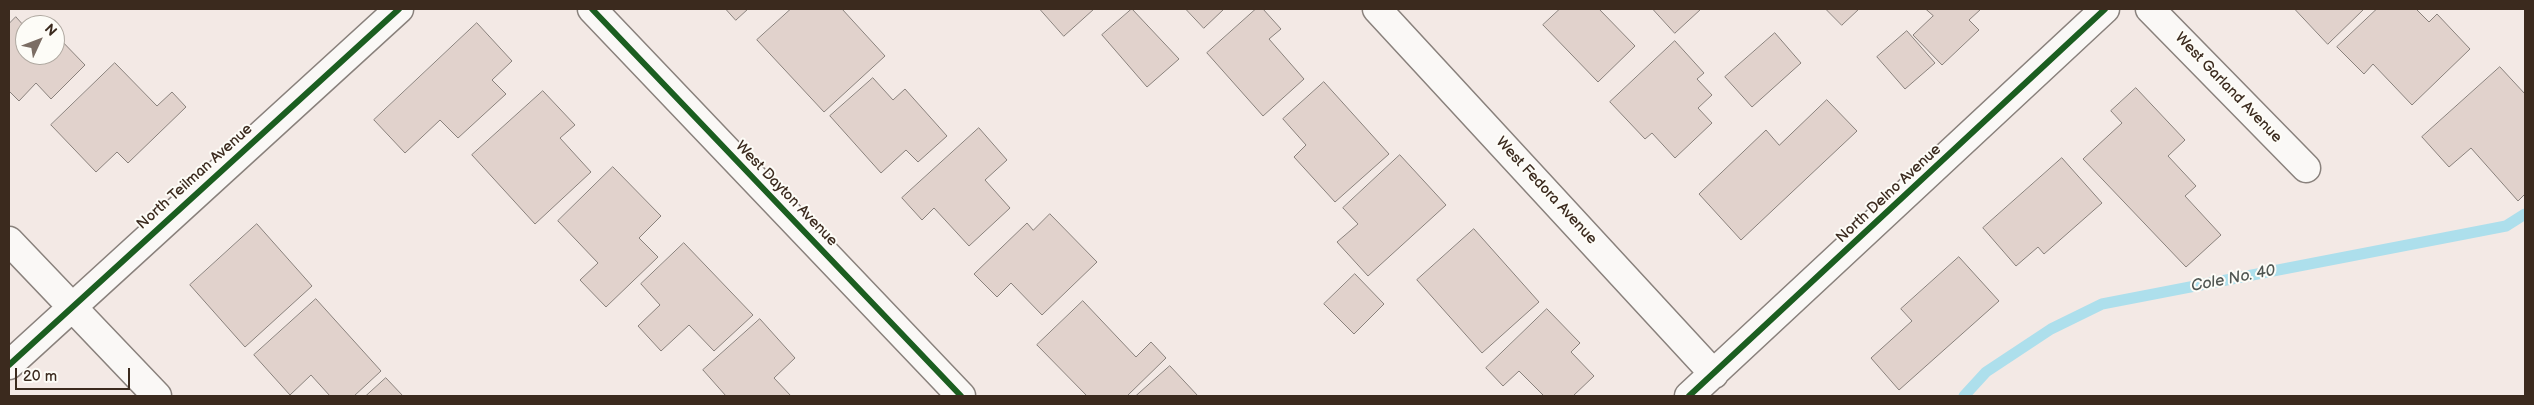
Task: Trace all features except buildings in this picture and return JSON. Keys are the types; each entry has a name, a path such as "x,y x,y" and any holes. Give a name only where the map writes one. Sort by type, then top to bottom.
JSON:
{"street":[{"name":"North Teilman Avenue","path":"9,365 399,9"},
{"name":"West Dayton Avenue","path":"592,9 961,396"},
{"name":"West Fedora Avenue","path":"1377,9 1714,374"},
{"name":"North Delno Avenue","path":"1689,396 2105,9"},
{"name":"West Garland Avenue","path":"2150,9 2306,168"},
{"path":"9,241 157,396"}],"waterway":[{"name":"Cole No. 40","path":"1964,396 1986,372 2051,329 2102,304 2506,226 2525,214"}],"cycle path":[{"path":"9,365 399,9"},
{"path":"592,9 961,396"},
{"path":"1689,396 2105,9"}]}
